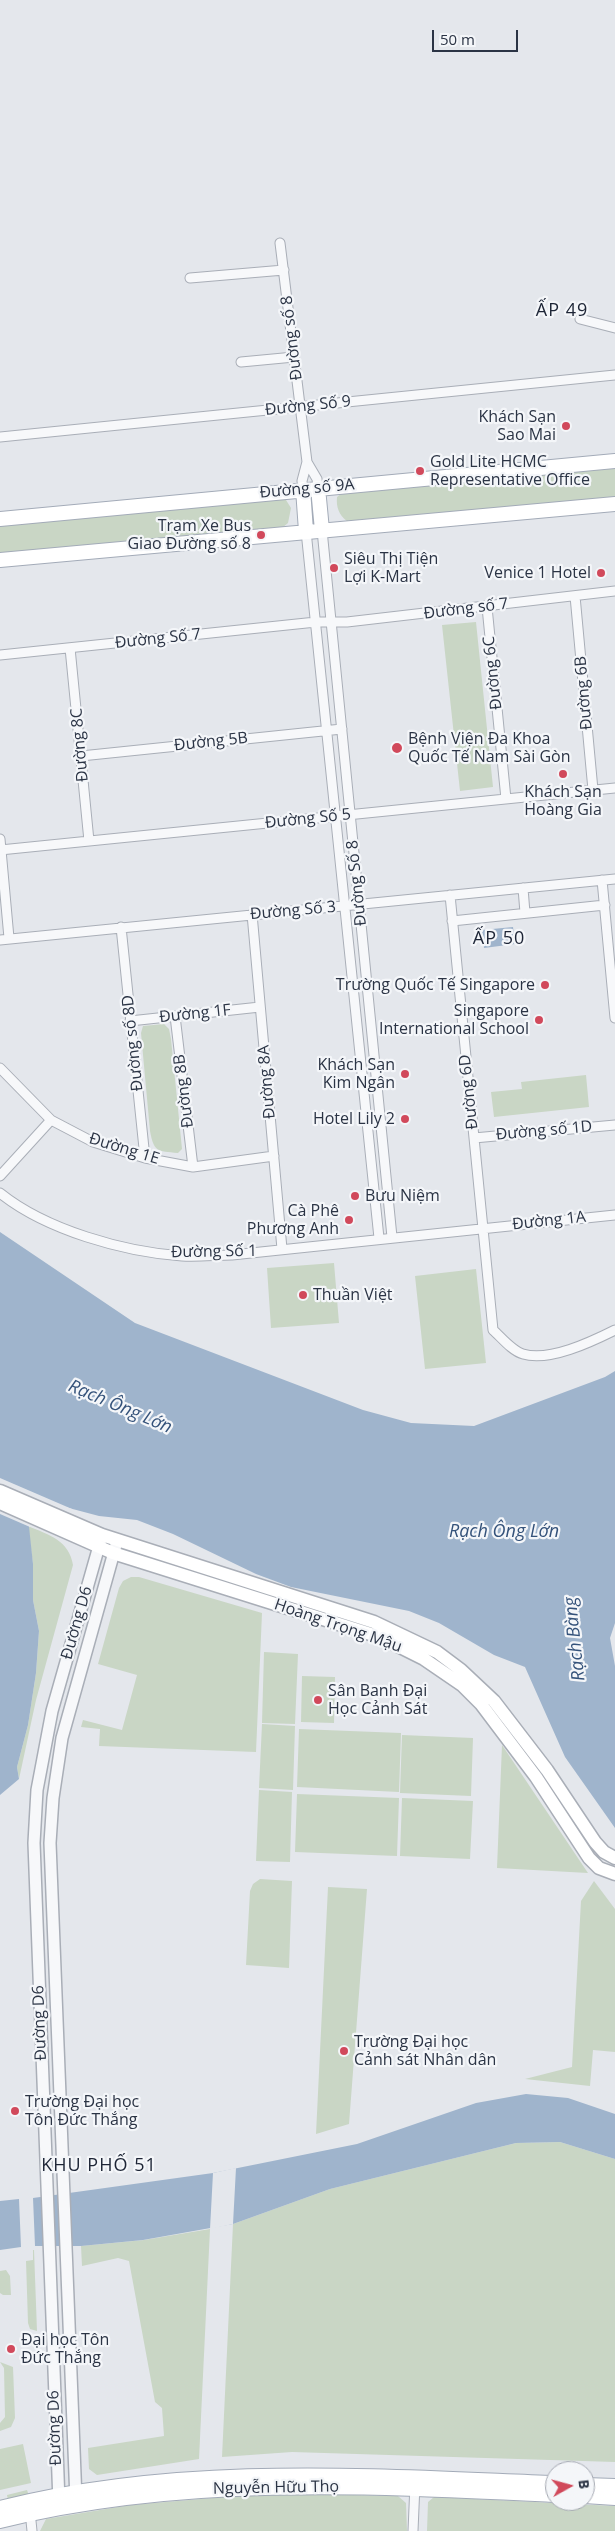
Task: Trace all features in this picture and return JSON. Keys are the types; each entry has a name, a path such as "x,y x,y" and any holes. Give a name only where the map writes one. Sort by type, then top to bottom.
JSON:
{"main road":[{"name":"Đường số 9A","path":"0,520 303,489 615,461"},
{"path":"318,488 322,530"},
{"path":"303,489 306,531"},
{"path":"0,560 615,504"},
{"path":"0,1491 61,1523"},
{"path":"0,1503 61,1523"},
{"name":"Hoàng Trọng Mậu","path":"61,1523 100,1541 113,1553 380,1637 404,1648 442,1670 481,1704 536,1777 589,1858 599,1868 615,1874"},
{"name":"Hoàng Trọng Mậu","path":"100,1541 117,1540 374,1622 422,1644 461,1670 494,1701 547,1770 595,1842 604,1852 615,1858"},
{"name":"Nguyễn Hữu Thọ","path":"0,2508 29,2507 211,2476 272,2475 415,2483 545,2494"},
{"name":"Nguyễn Hữu Thọ","path":"415,2483 545,2483"},
{"path":"595,2485 615,2486"},
{"path":"595,2497 615,2498"},
{"name":"Nguyễn Hữu Thọ","path":"0,2521 29,2507"}],"street":[{"name":"Đường số 8","path":"280,243 307,462 302,481 303,489"},
{"path":"190,278 284,270"},
{"path":"580,319 615,328"},
{"path":"241,362 294,357"},
{"name":"Đường Số 9","path":"0,437 615,375"},
{"name":"Đường số 8","path":"307,462 317,479 318,488"},
{"name":"Đường Số 8","path":"322,530 392,1237"},
{"name":"Đường Số 8","path":"306,531 379,1238"},
{"name":"Đường số 7","path":"316,622 347,622 615,592"},
{"name":"Đường 6B","path":"575,596 593,790"},
{"name":"Đường 6C","path":"487,607 506,799"},
{"name":"Đường Số 7","path":"0,655 316,622"},
{"name":"Đường 8C","path":"70,648 89,841"},
{"name":"Đường 5B","path":"81,756 342,729"},
{"name":"Đường Số 5","path":"1,850 615,788"},
{"path":"0,840 5,939"},
{"name":"Đường Số 3","path":"5,939 615,879"},
{"path":"602,880 615,1018"},
{"path":"523,888 525,913"},
{"name":"Đường 6D","path":"450,896 482,1228"},
{"path":"452,920 605,905"},
{"name":"Đường 8A","path":"252,914 282,1249"},
{"name":"Đường số 8D","path":"120,927 145,1158"},
{"name":"Đường 1F","path":"130,1021 260,1007"},
{"name":"Đường 8B","path":"175,1016 193,1167"},
{"name":"Đường 1E","path":"0,1068 50,1120 93,1142 145,1158 193,1167 274,1156"},
{"path":"0,1176 50,1120"},
{"name":"Đường số 1D","path":"474,1138 615,1125"},
{"name":"Đường Số 1","path":"0,1193 32,1214 65,1228 142,1250 182,1256 232,1255 392,1237"},
{"name":"Đường 1A","path":"482,1228 615,1215"},
{"path":"392,1237 482,1228 492,1330 521,1354 541,1357 593,1342 615,1330"},
{"name":"Đường D6","path":"76,2499 50,1843 53,1798 62,1738 117,1540"},
{"name":"Đường D6","path":"58,2501 34,1843 37,1790 52,1710 100,1541"},
{"path":"34,1843 50,1843"},
{"path":"46,2162 62,2162"},
{"path":"413,2531 415,2483"},
{"path":"29,2507 32,2531"}],"green space":[{"path":"615,467 615,497 347,521 340,513 337,504 337,497 343,492"},
{"path":"279,498 286,500 291,508 288,523 282,528 0,556 0,526"},
{"path":"476,622 493,787 460,791 442,625"},
{"path":"164,1024 169,1029 171,1039 182,1149 178,1153 161,1151 155,1147 150,1131 141,1033 143,1026"},
{"path":"586,1075 589,1107 494,1117 491,1092 522,1089 521,1082"},
{"name":"Thuần Việt","path":"334,1263 339,1323 271,1328 267,1268"},
{"path":"476,1269 486,1363 425,1369 415,1276"},
{"path":"28,1526 63,1544 71,1557 73,1565 36,1700 19,1779 17,1767 28,1725 36,1673 39,1631 33,1600 33,1564"},
{"path":"131,1577 139,1577 262,1613 256,1752 99,1746 100,1729 81,1727 83,1720 122,1730 137,1675 98,1664 119,1588 123,1581"},
{"path":"264,1652 298,1654 295,1724 262,1723"},
{"name":"Sân Banh Đại Học Cảnh Sát","path":"302,1676 335,1677 334,1723 301,1722"},
{"path":"262,1724 295,1726 293,1790 259,1788"},
{"path":"299,1729 401,1733 399,1792 297,1787"},
{"path":"402,1735 473,1738 471,1796 400,1793"},
{"path":"502,1745 588,1873 497,1868"},
{"path":"259,1790 292,1792 290,1862 256,1861"},
{"path":"297,1794 399,1798 397,1856 295,1852"},
{"path":"402,1798 473,1801 470,1859 400,1856"},
{"path":"260,1879 292,1881 289,1968 246,1965 250,1891 253,1884"},
{"path":"594,1881 615,1909 615,2052 593,2050 590,2086 525,2079 572,2067 581,1901"},
{"path":"328,1887 367,1889 349,2124 316,2134"},
{"path":"560,2142 615,2159 615,2462 292,2452 222,2457 233,2224 330,2189 516,2143"},
{"path":"210,2229 199,2459 97,2475 89,2469 88,2448 164,2436 162,2408 155,2402 129,2261 118,2258 82,2266 81,2246 144,2240"},
{"path":"33,2250 37,2331 30,2329 28,2323 26,2261 33,2260"},
{"path":"6,2270 10,2276 11,2295 0,2293 0,2271"},
{"path":"0,2362 13,2367 15,2418 11,2427 0,2431 0,2423 5,2417 4,2368"},
{"path":"23,2444 31,2483 0,2490 0,2449"},
{"path":"27,2490 29,2496 8,2501 7,2495"},
{"path":"272,2493 398,2496 406,2503 407,2531 40,2531 46,2519 130,2505"},
{"path":"434,2497 545,2503 545,2511 595,2511 595,2505 615,2506 615,2531 427,2531 428,2502"}],"water":[{"path":"513,927 515,944 484,948 482,930"},
{"name":"Rạch Ông Lớn","path":"0,1232 135,1323 363,1410 411,1423 474,1426 605,1377 615,1371 615,1623 610,1638 615,1666 615,1828 565,1757 525,1667 494,1655 439,1623 409,1611 291,1587 256,1574 173,1534 137,1520 99,1516 50,1503 27,1508 33,1564 33,1600 39,1631 36,1673 28,1725 17,1767 19,1779 0,1795"},
{"path":"526,2094 568,2098 615,2114 615,2159 560,2142 516,2143 330,2189 233,2224 143,2240 81,2246 35,2246 33,2198 213,2173 357,2144 476,2103"},
{"path":"19,2199 21,2247 0,2250 0,2201"}],"pier":[{"path":"0,1478 72,1509 33,1506 29,1509 30,1527 0,1514"},
{"path":"236,2168 233,2224 210,2229 213,2173"}],"place":[{"name":"Khách Sạn Sao Mai","path":"566,426"},
{"name":"Gold Lite HCMC Representative Office","path":"420,471"},
{"name":"Trạm Xe Bus Giao Đường số 8","path":"261,535"},
{"name":"Siêu Thị Tiện Lợi K-Mart","path":"334,568"},
{"name":"Venice 1 Hotel","path":"601,573"},
{"name":"Bệnh Viện Đa Khoa Quốc Tế Nam Sài Gòn","path":"397,748"},
{"name":"Khách Sạn Hoàng Gia","path":"563,774"},
{"name":"Trường Quốc Tế Singapore","path":"545,985"},
{"name":"Singapore International School","path":"539,1020"},
{"name":"Khách Sạn Kim Ngân","path":"405,1074"},
{"name":"Hotel Lily 2","path":"405,1119"},
{"name":"Bưu Niệm","path":"355,1196"},
{"name":"Cà Phê Phương Anh","path":"349,1220"},
{"name":"Thuần Việt","path":"303,1295"},
{"name":"Sân Banh Đại Học Cảnh Sát","path":"318,1700"},
{"name":"Trường Đại học Cảnh sát Nhân dân","path":"344,2051"},
{"name":"Trường Đại học Tôn Đức Thắng","path":"15,2111"},
{"name":"Đại học Tôn Đức Thắng","path":"11,2349"}],"district":[{"name":"ẤP 49","path":"562,311"},
{"name":"ẤP 50","path":"499,939"},
{"name":"KHU PHỐ 51","path":"99,2166"}],"water label":[{"name":"Rạch Bàng","path":"575,1639"}]}
